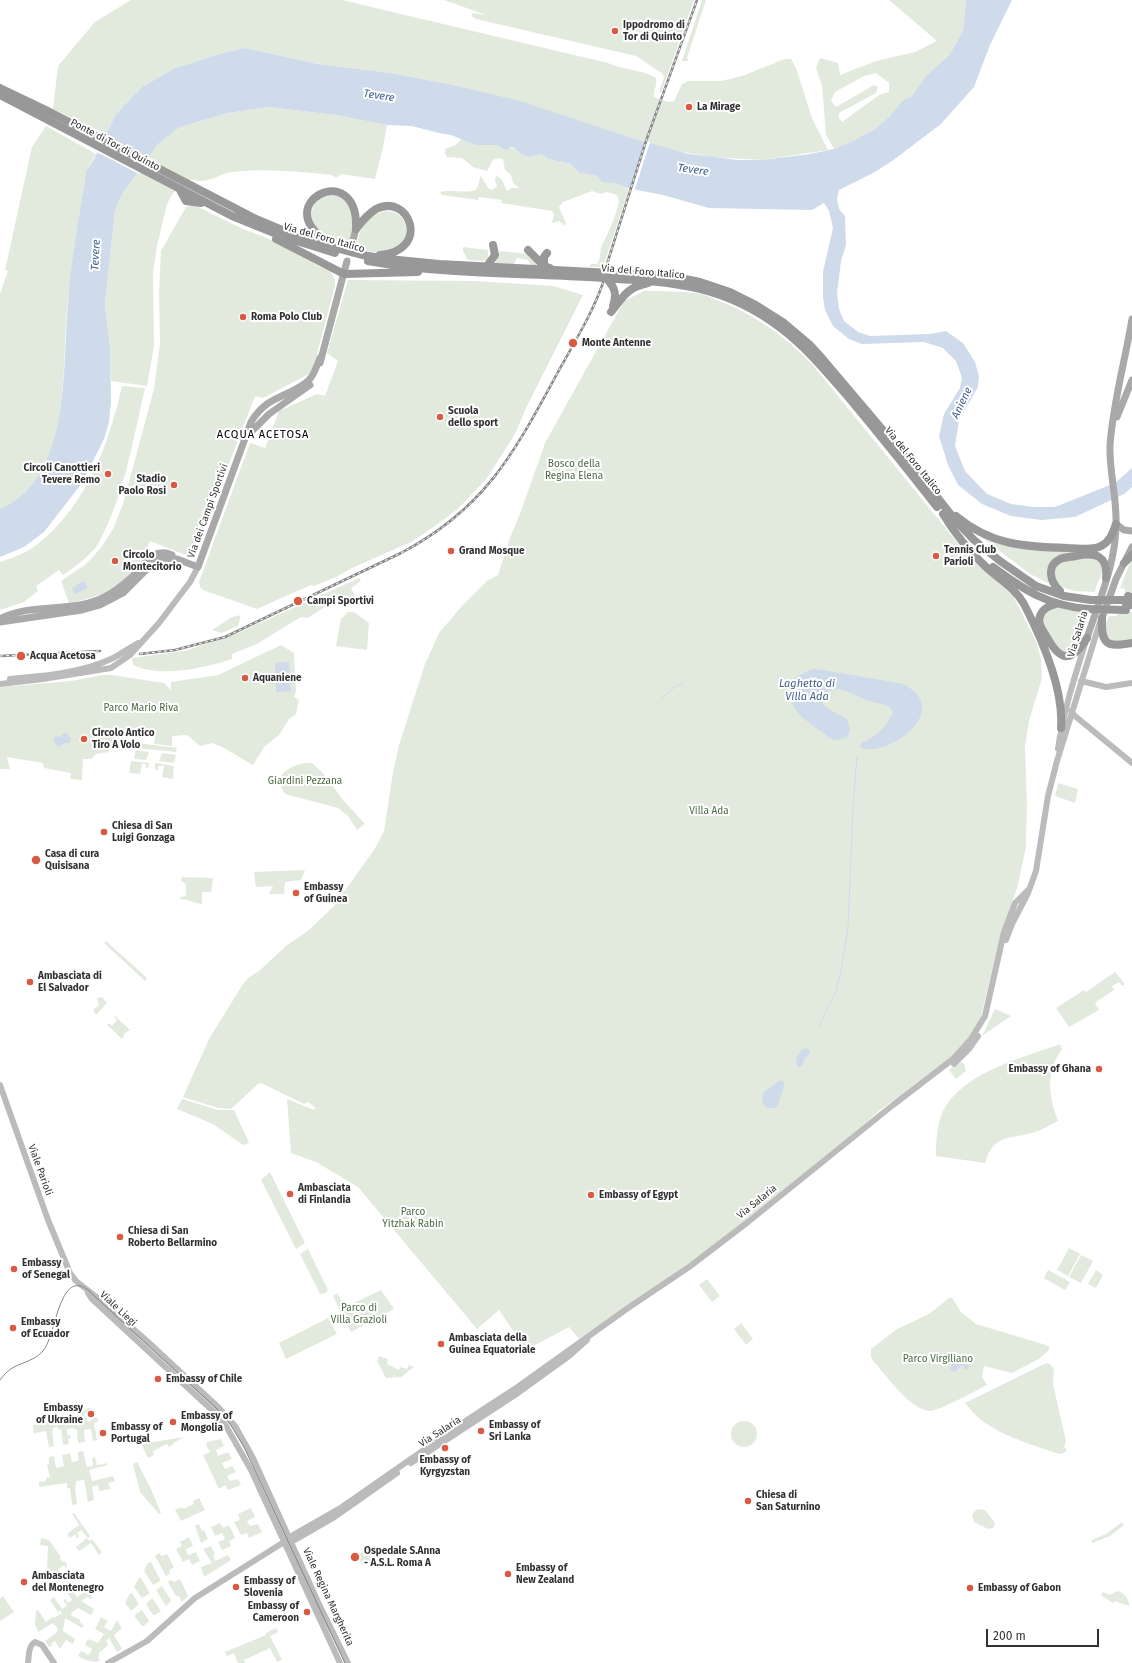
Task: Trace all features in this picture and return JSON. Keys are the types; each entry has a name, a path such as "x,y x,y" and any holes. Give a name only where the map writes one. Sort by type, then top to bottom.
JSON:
{"highway":[{"path":"0,82 29,106"},
{"path":"0,88 44,114"},
{"path":"0,95 29,106"},
{"path":"0,99 29,106"},
{"name":"Ponte di Tor di Quinto","path":"44,114 184,181"},
{"name":"Ponte di Tor di Quinto","path":"44,114 179,190"},
{"name":"Via del Foro Italico","path":"184,181 267,224 307,239 348,249 367,256 414,262 652,274 708,284 730,292 764,310 788,326 817,352 880,426 942,505 963,529 986,550 1036,586 1064,596 1091,602"},
{"name":"Via del Foro Italico","path":"179,190 257,227 308,246 352,258 393,266 657,281 686,285 719,294 752,310 788,334 804,348 827,373 943,514 982,552 1025,584 1040,593 1056,599 1072,602 1091,602"},
{"path":"348,249 322,239 313,230 307,216 310,202 317,195 324,192 332,191 341,193 347,198 352,206 356,221 356,228"},
{"path":"356,228 371,213 383,207 392,207 399,210 407,216 411,222 412,230 410,237 401,249 389,254 367,256"},
{"path":"257,227 284,243 344,274 410,273 445,270"},
{"path":"487,266 495,254 494,245"},
{"path":"528,250 544,266 564,270"},
{"path":"544,266 544,257 547,253"},
{"path":"607,279 615,291 615,298 611,312 629,289 641,284 657,281"},
{"path":"942,505 982,534 1001,541 1027,547 1096,548 1107,542 1116,524"},
{"path":"943,514 961,541 983,564 1016,593 1024,604 1056,682 1060,700 1061,728"},
{"path":"963,529 1030,577 1060,591 1080,595 1091,602"},
{"path":"961,541 1021,588 1056,604"},
{"path":"1060,591 1052,582 1051,574 1055,564 1063,558 1086,554 1096,555 1102,559 1105,564 1106,578"},
{"path":"1124,563 1132,555"},
{"path":"1087,638 1079,650 1072,655 1064,656 1054,650 1042,628 1039,619 1046,608 1056,604 1091,602 1129,603"},
{"path":"1102,618 1102,634 1104,640 1116,646 1132,644"}],"main road":[{"path":"348,249 356,228"},
{"name":"Via dei Campi Sportivi","path":"244,439 266,416 311,383 317,375 320,358 347,262"},
{"path":"1113,430 1132,320"},
{"name":"Via dei Campi Sportivi","path":"0,621 82,610 108,602 123,593 157,560 164,557 177,559 198,567 251,422 263,407 309,380 320,358"},
{"path":"1113,430 1131,382"},
{"path":"263,407 266,412 266,416"},
{"name":"Via Salaria","path":"108,1663 147,1641 195,1598 287,1541 293,1535 342,1507 711,1251 887,1109 927,1080 954,1063 969,1050 989,1014 989,1001 1004,932 1018,899 1029,889 1037,868 1048,796 1056,761 1061,728 1069,697 1115,548 1116,513 1111,474 1110,448 1113,430"},
{"path":"1116,524 1124,530 1132,531"},
{"name":"Via Salaria","path":"1056,761 1102,618 1132,547"},
{"path":"0,684 37,680 111,668 126,658 160,623 186,589 198,567"},
{"path":"0,680 73,670 95,665 114,658 143,640"},
{"path":"1081,681 1106,687 1132,683"},
{"path":"1069,697 1072,712 1132,763"},
{"name":"Viale Parioli","path":"0,1085 23,1154 64,1262 73,1278 88,1291"},
{"name":"Viale Liegi","path":"88,1291 147,1341 218,1407 232,1422 251,1455 287,1541"},
{"name":"Viale Regina Margherita","path":"287,1541 340,1663"},
{"name":"Viale Regina Margherita","path":"287,1541 348,1663"},
{"path":"28,1663 29,1651 34,1642 42,1645 54,1663"}],"green space":[{"path":"131,0 342,0 608,63 644,73 656,78 654,97 668,102 674,101 682,84 688,81 721,81 742,76 785,59 791,59 796,68 812,118 828,150 762,160 710,157 667,149 524,103 449,84 391,73 318,64 245,48 223,53 175,68 142,87 116,114 106,134 53,109 58,66 95,22"},
{"name":"Ippodromo di Tor di Quinto","path":"444,0 694,0 661,93 659,91 664,78 663,74 636,56 476,19 471,16 473,13 486,15"},
{"path":"702,0 706,0 687,58 689,61 682,61"},
{"path":"889,0 966,0 963,31 950,54 925,77 912,96 903,100 890,116 875,129 834,149 826,135 822,85 816,68 820,58 838,63 840,75 876,61 915,52 937,41","holes":["876,73 889,83 889,92 879,95 842,122 839,118 839,113 876,93 878,87 874,85 836,107 831,101 835,92 864,76"]},
{"path":"268,107 336,115 387,125 375,179 341,174 336,178 332,175 270,170 245,171 228,173 203,181 192,179 173,193 167,204 157,246 153,273 154,346 147,386 111,381 110,348 105,304 115,210 123,193 137,173 152,159 148,157 157,145 180,127 228,113"},
{"path":"46,126 96,154 86,171 68,300 63,386 59,417 52,446 41,472 24,493 0,509 0,294 8,271 5,270 32,147"},
{"path":"461,139 475,145 496,145 501,148 514,149 525,156 542,154 548,159 571,164 579,173 597,176 605,182 619,184 627,188 628,192 603,267 589,267 591,264 597,264 599,261 602,245 618,207 619,201 617,195 607,192 601,194 592,191 563,202 559,207 566,223 565,226 559,221 552,223 554,215 552,211 501,203 502,200 479,197 478,200 442,195 440,192 444,191 466,192 475,190 481,176 489,189 492,190 497,187 495,179 496,176 502,180 507,191 512,188 519,188 513,183 511,175 505,170 503,159 498,158 493,160 487,171 473,167 462,158 447,157 445,154 445,149 456,145"},
{"path":"333,193 349,203 353,228 347,247 340,246 325,238 310,219 315,200"},
{"name":"Roma Polo Club","path":"194,205 243,229 267,238 320,267 330,270 335,280 335,286 314,365 309,374 263,398 255,396 193,558 150,541 144,555 136,567 128,577 119,584 109,591 97,596 69,603 61,581 86,564 100,549 113,529 123,504 154,389 160,343 159,291 161,251 186,207"},
{"path":"387,211 395,212 401,216 405,222 406,236 403,242 398,248 387,252 374,252 357,249 359,236 365,224 374,215"},
{"path":"463,247 488,250 488,258 486,261 468,260 463,251"},
{"path":"500,251 529,254 536,261 536,265 531,265 528,260 517,258 514,264 495,263"},
{"path":"348,280 474,281 554,286 583,295 526,408 515,434 487,478 458,509 411,542 352,568 336,577 314,586 311,585 257,609 203,590 200,587 199,582 250,443 265,448 279,411 317,394 325,396 338,361 327,353"},
{"name":"Villa Ada","path":"644,291 702,294 747,314 770,328 792,345 812,364 965,552 1013,596 1036,641 1041,659 1042,678 1029,721 1025,746 1027,805 1026,847 1017,888 1000,937 980,1021 972,1034 952,1056 879,1111 858,1130 739,1226 663,1282 579,1339 569,1327 526,1350 499,1310 477,1329 358,1187 316,1162 291,1153 287,1099 314,1110 316,1108 308,1102 304,1104 261,1083 258,1084 231,1109 218,1108 183,1097 209,1039 243,984 286,946 309,930 334,906 376,847 384,831 393,772 399,745 425,664 439,633 462,606 487,581 498,575 545,443 624,301"},
{"name":"Circoli Canottieri Tevere Remo","path":"122,386 145,388 119,495 99,543 89,555 63,575 59,570 36,586 38,591 24,602 0,610 0,562 10,559 35,546 56,527 70,510 94,472 103,451 117,408"},
{"path":"976,533 1079,551 1057,558 1052,585 1030,574"},
{"path":"1086,556 1101,562 1102,572 1095,592 1074,591 1059,586 1053,572 1059,562"},
{"path":"1132,558 1132,592 1125,592 1125,589 1120,588"},
{"path":"359,578 361,581 351,588 356,598 336,601 308,618 301,617 257,644 232,654 232,659 209,666 169,671 144,669 133,665 132,658 185,651 238,633"},
{"path":"1051,606 1086,611 1079,645 1073,653 1061,653 1043,626 1042,618"},
{"path":"348,612 354,612 369,623 367,650 336,646 341,619"},
{"path":"1117,612 1132,612 1132,641 1117,643 1106,639 1105,624 1109,616 1117,616"},
{"path":"241,615 238,626 222,633 212,630 232,617"},
{"name":"Parco Mario Riva","path":"281,645 294,653 296,692 294,697 299,700 296,714 289,719 279,735 264,747 253,765 224,748 212,743 200,746 187,735 172,736 172,746 154,744 155,735 131,734 109,742 109,752 96,754 91,759 83,759 82,780 70,779 71,773 44,768 43,763 7,757 10,769 0,769 0,687 71,681 103,675 112,675 164,683 171,690 171,682 218,675"},
{"path":"137,743 177,748 176,752 136,748"},
{"path":"136,750 149,752 146,760 134,759"},
{"path":"162,753 176,755 174,763 159,761"},
{"path":"131,761 149,763 148,769 146,768 146,764 142,764 140,774 129,773"},
{"path":"155,763 174,766 173,779 162,777 164,766 158,766 158,770 155,770"},
{"name":"Giardini Pezzana","path":"304,763 312,763 323,773 344,801 365,824 357,830 348,816 338,808 285,794 280,782 283,773 292,767"},
{"path":"1058,783 1078,789 1075,803 1055,796"},
{"path":"305,870 301,880 285,882 284,894 269,894 273,886 256,887 254,872"},
{"path":"182,877 213,878 211,892 202,892 202,904 180,899 180,897 186,896 186,884 181,881"},
{"path":"106,941 147,978 145,981 104,943"},
{"path":"1115,972 1125,984 1122,986 1119,982 1112,986 1114,990 1095,1003 1099,1010 1069,1027 1056,1008 1084,990 1086,992"},
{"path":"102,997 107,1003 96,1015 93,1010 99,1005 97,998"},
{"path":"995,1009 1011,1016 982,1036"},
{"path":"115,1016 130,1030 125,1033 122,1039 107,1025 109,1023 112,1026 117,1020 114,1017"},
{"path":"1060,1044 1062,1049 1053,1065 1050,1079 1053,1108 1058,1121 1038,1131 1012,1137 999,1142 993,1146 985,1163 936,1156 938,1127 943,1111 952,1097 964,1086 995,1068"},
{"path":"961,1062 964,1064 966,1071 956,1079 949,1070"},
{"path":"182,1099 218,1110 234,1110 249,1143 243,1145 213,1124 177,1109"},
{"path":"270,1172 305,1243 296,1249 261,1180"},
{"path":"1069,1248 1080,1254 1068,1276 1057,1270"},
{"path":"308,1249 328,1290 326,1293 320,1294 300,1254"},
{"path":"1081,1255 1093,1261 1081,1283 1069,1277"},
{"path":"1048,1270 1070,1282 1065,1290 1044,1278"},
{"path":"1096,1270 1103,1275 1096,1288 1088,1284"},
{"path":"707,1279 720,1296 712,1302 699,1285"},
{"name":"Parco di Villa Grazioli","path":"381,1290 394,1309 351,1332 333,1296 337,1293 345,1307"},
{"name":"Parco Virgiliano","path":"949,1298 952,1298 961,1312 976,1324 1046,1345 1049,1347 1049,1350 1039,1359 1012,1373 984,1366 982,1377 987,1385 949,1404 930,1411 915,1405 899,1391 874,1362 871,1357 871,1349 897,1329 929,1314"},
{"path":"328,1318 337,1334 286,1359 279,1343"},
{"path":"741,1323 753,1339 746,1345 734,1329"},
{"path":"379,1356 388,1359 387,1364 399,1370 400,1367 407,1369 409,1365 414,1367 401,1377 386,1378 377,1361"},
{"path":"1048,1363 1054,1368 1053,1384 1066,1441 1064,1447 1067,1450 1064,1453 1059,1454 1022,1441 995,1429 975,1415 965,1403 1042,1365"},
{"path":"91,1407 92,1410 84,1414 88,1422 96,1417 99,1421 94,1423 97,1440 93,1441 91,1429 84,1430 85,1442 78,1443 77,1429 67,1429 67,1435 70,1435 71,1438 68,1439 69,1444 63,1445 61,1429 58,1430 58,1427 53,1428 52,1431 54,1446 49,1447 46,1431 35,1433 34,1435 33,1425 47,1423 48,1420 50,1420 52,1409 57,1410 55,1420 70,1424 71,1422 79,1426 82,1412"},
{"path":"744,1421 753,1425 757,1434 753,1443 744,1447 735,1443 731,1434 735,1425"},
{"path":"184,1437 169,1447 167,1444 153,1451 154,1455 148,1458 141,1444"},
{"path":"221,1439 224,1446 216,1450 218,1456 228,1452 232,1459 222,1463 225,1469 232,1466 236,1472 227,1476 230,1481 238,1479 241,1485 228,1490 225,1485 219,1489 203,1455 210,1452 206,1445 207,1442"},
{"path":"83,1451 87,1467 93,1466 92,1458 95,1457 97,1465 105,1464 106,1462 108,1465 89,1470 92,1481 113,1476 115,1481 108,1483 111,1489 99,1491 98,1485 92,1487 94,1500 88,1502 84,1480 76,1481 75,1487 77,1504 72,1505 70,1488 67,1488 67,1483 39,1487 39,1482 46,1481 46,1478 50,1477 47,1464 49,1464 49,1457 54,1456 56,1468 64,1466 62,1455 70,1453 72,1462 78,1461 78,1452"},
{"path":"137,1462 161,1513 159,1514 140,1492 133,1464"},
{"path":"199,1498 205,1510 181,1521 175,1510 182,1507 183,1509 194,1504 193,1501"},
{"path":"251,1508 255,1517 247,1521 250,1526 258,1524 262,1532 249,1538 247,1533 241,1535 234,1522 240,1520 238,1514"},
{"path":"978,1509 985,1510 995,1523 993,1528 988,1529 974,1522 972,1515"},
{"path":"72,1513 74,1513 90,1536 88,1538 81,1530 77,1533 79,1537 77,1538 75,1534 70,1538 67,1534 79,1525"},
{"path":"1122,1522 1124,1525 1110,1536 1092,1543 1092,1540 1106,1534"},
{"path":"220,1523 223,1528 229,1525 235,1538 229,1541 231,1546 222,1550 218,1542 225,1539 222,1533 215,1536 211,1527"},
{"path":"199,1524 202,1531 204,1530 208,1539 201,1543 195,1526"},
{"path":"189,1537 193,1546 186,1549 188,1555 196,1552 200,1561 192,1565 189,1559 183,1562 176,1549 182,1546 180,1542"},
{"path":"41,1538 49,1540 61,1557 62,1562 65,1561 67,1565 66,1569 64,1565 58,1569 64,1578 55,1584 52,1578 38,1578 39,1571 47,1571 48,1546 40,1545"},
{"path":"87,1538 90,1541 92,1539 102,1552 99,1555 91,1543 79,1551 76,1547"},
{"path":"211,1546 215,1554 213,1555 215,1561 228,1555 231,1560 204,1577 201,1567 212,1563 203,1549"},
{"path":"369,1549 374,1560 363,1566 357,1555"},
{"path":"159,1553 162,1556 167,1554 174,1567 169,1570 170,1574 166,1576 155,1556"},
{"path":"151,1562 160,1579 160,1581 153,1585 144,1571 148,1563"},
{"path":"139,1578 141,1578 149,1592 149,1594 142,1598 134,1587"},
{"path":"180,1579 188,1596 182,1602 179,1596 176,1596 168,1582 172,1580 174,1582"},
{"path":"69,1586 77,1597 83,1593 80,1588 83,1586 86,1590 93,1586 96,1590 90,1594 92,1598 87,1597 81,1601 94,1609 91,1615 78,1608 71,1613 72,1616 80,1620 84,1626 82,1628 65,1618 63,1631 75,1639 73,1644 66,1640 60,1649 55,1641 51,1644 52,1646 49,1647 45,1641 57,1632 58,1629 53,1623 38,1632 35,1624 36,1611 38,1610 46,1622 62,1613 60,1610 58,1612 50,1600 54,1597 62,1609 67,1606 63,1600 65,1599 68,1603 72,1600 65,1589"},
{"path":"162,1586 171,1600 166,1606 156,1590"},
{"path":"1117,1591 1126,1596 1129,1606 1115,1601 1113,1603 1101,1595 1103,1592 1110,1595"},
{"path":"130,1593 132,1593 138,1603 138,1605 131,1611 125,1603"},
{"path":"3,1596 14,1612 0,1621 0,1598"},
{"path":"153,1599 161,1611 155,1615 153,1615 146,1604"},
{"path":"142,1610 149,1621 144,1626 142,1626 135,1617 135,1615"},
{"path":"101,1617 108,1621 104,1627 111,1631 117,1620 122,1628 114,1635 122,1649 117,1652 109,1638 106,1641 108,1645 99,1653 98,1657 100,1661 94,1662 83,1659 78,1656 81,1651 89,1655 92,1649 85,1645 88,1639 98,1643 104,1634 95,1629"},
{"path":"276,1628 278,1632 270,1636 282,1660 277,1662 270,1648 244,1660 245,1663 238,1663 234,1653 227,1656 225,1652 266,1635 266,1633"}],"water":[{"path":"966,0 1012,0 990,45 974,87 941,124 892,161 873,173 839,190 837,199 839,209 845,216 846,245 841,261 837,293 839,309 844,321 858,332 870,336 930,334 946,331 963,343 975,362 979,376 978,387 959,420 955,446 965,471 987,494 1011,504 1033,507 1055,507 1115,483 1132,468 1132,487 1124,494 1075,517 1041,520 1011,516 982,504 958,485 948,465 939,436 944,414 960,388 962,378 956,361 943,348 924,342 862,344 849,339 833,326 825,310 823,297 823,272 833,228 829,211 824,203 812,210 709,208 663,195 627,188 619,184 602,182 597,176 579,173 571,164 548,159 542,154 530,157 526,156 512,147 506,150 496,145 475,145 451,135 412,126 387,125 336,115 268,107 228,113 180,127 157,145 123,193 115,210 105,304 110,348 111,402 109,422 104,439 82,483 44,532 24,547 0,557 0,509 23,494 40,473 52,447 59,419 63,389 69,286 86,171 94,159 116,114 142,87 175,68 223,53 245,48 318,64 391,73 449,84 520,101 638,140 689,154 738,160 762,160 810,154 834,149 875,129 890,116 903,100 912,96 925,77 950,54 963,31"},
{"path":"84,581 88,588 75,594 72,588"},
{"name":"Aquaniene","path":"289,662 291,691 276,692 275,663"},
{"name":"Laghetto di Villa Ada","path":"813,669 904,684 920,698 922,711 918,720 902,738 879,748 869,749 860,747 861,743 876,735 884,728 893,712 884,704 868,701 846,691 834,689 822,697 822,701 827,708 846,718 850,728 848,736 839,740 834,740 803,718 794,708 790,698 792,683 797,676"},
{"path":"66,732 71,739 69,743 65,743 58,747 54,741 55,736 60,737"},
{"path":"806,1048 810,1051 810,1054 805,1058 802,1066 798,1067 796,1062 798,1056 803,1049"},
{"path":"781,1080 784,1083 784,1086 778,1105 775,1108 767,1108 762,1102 763,1093"},
{"path":"955,1355 959,1355 969,1366 968,1369 965,1369 962,1365 954,1372 950,1370 952,1362 950,1360"}],"pier":[{"path":"103,134 149,158 139,174 95,151"},
{"path":"645,140 650,142 634,192 629,191"}],"waterway":[{"path":"662,698 675,687 682,684"},
{"path":"819,1026 836,991 848,928 853,805 857,756"}],"tram line":[{"path":"0,1380 12,1368 33,1359 43,1351 64,1296 71,1288 78,1286 88,1290 217,1409 230,1424 244,1447 345,1663"}],"railway":[{"path":"606,267 646,141 697,0"},
{"path":"140,654 175,650 225,637 401,553 430,536 455,517 495,476 527,428 594,306 603,283"},
{"path":"0,656 100,651"}],"place":[{"name":"Ippodromo di Tor di Quinto","path":"615,31"},
{"name":"La Mirage","path":"689,107"},
{"name":"Roma Polo Club","path":"243,317"},
{"name":"Monte Antenne","path":"573,343"},
{"name":"Scuola dello sport","path":"440,417"},
{"name":"Circoli Canottieri Tevere Remo","path":"108,474"},
{"name":"Stadio Paolo Rosi","path":"174,485"},
{"name":"Grand Mosque","path":"451,551"},
{"name":"Tennis Club Parioli","path":"936,556"},
{"name":"Circolo Montecitorio","path":"115,561"},
{"name":"Campi Sportivi","path":"298,601"},
{"name":"Acqua Acetosa","path":"21,656"},
{"name":"Aquaniene","path":"245,678"},
{"name":"Circolo Antico Tiro A Volo","path":"84,739"},
{"name":"Chiesa di San Luigi Gonzaga","path":"104,832"},
{"name":"Casa di cura Quisisana","path":"36,860"},
{"name":"Embassy of Guinea","path":"296,893"},
{"name":"Ambasciata di El Salvador","path":"30,982"},
{"name":"Embassy of Ghana","path":"1099,1069"},
{"name":"Ambasciata di Finlandia","path":"290,1194"},
{"name":"Embassy of Egypt","path":"591,1195"},
{"name":"Chiesa di San Roberto Bellarmino","path":"120,1237"},
{"name":"Embassy of Senegal","path":"14,1269"},
{"name":"Embassy of Ecuador","path":"13,1328"},
{"name":"Ambasciata della Guinea Equatoriale","path":"441,1344"},
{"name":"Embassy of Chile","path":"158,1379"},
{"name":"Embassy of Ukraine","path":"91,1414"},
{"name":"Embassy of Mongolia","path":"173,1422"},
{"name":"Embassy of Sri Lanka","path":"481,1431"},
{"name":"Embassy of Portugal","path":"103,1433"},
{"name":"Embassy of Kyrgyzstan","path":"445,1448"},
{"name":"Chiesa di San Saturnino","path":"748,1501"},
{"name":"Ospedale S.Anna - A.S.L. Roma A","path":"355,1557"},
{"name":"Embassy of New Zealand","path":"508,1574"},
{"name":"Ambasciata del Montenegro","path":"24,1582"},
{"name":"Embassy of Slovenia","path":"236,1587"},
{"name":"Embassy of Gabon","path":"970,1588"},
{"name":"Embassy of Cameroon","path":"307,1612"}],"district":[{"name":"ACQUA ACETOSA","path":"263,435"}],"water label":[{"name":"Tevere","path":"379,96"},
{"name":"Tevere","path":"693,170"},
{"name":"Tevere","path":"96,255"},
{"name":"Aniene","path":"962,403"}],"park label":[{"name":"Bosco della Regina Elena","path":"574,470"},
{"name":"Parco Yitzhak Rabin","path":"413,1218"}]}
